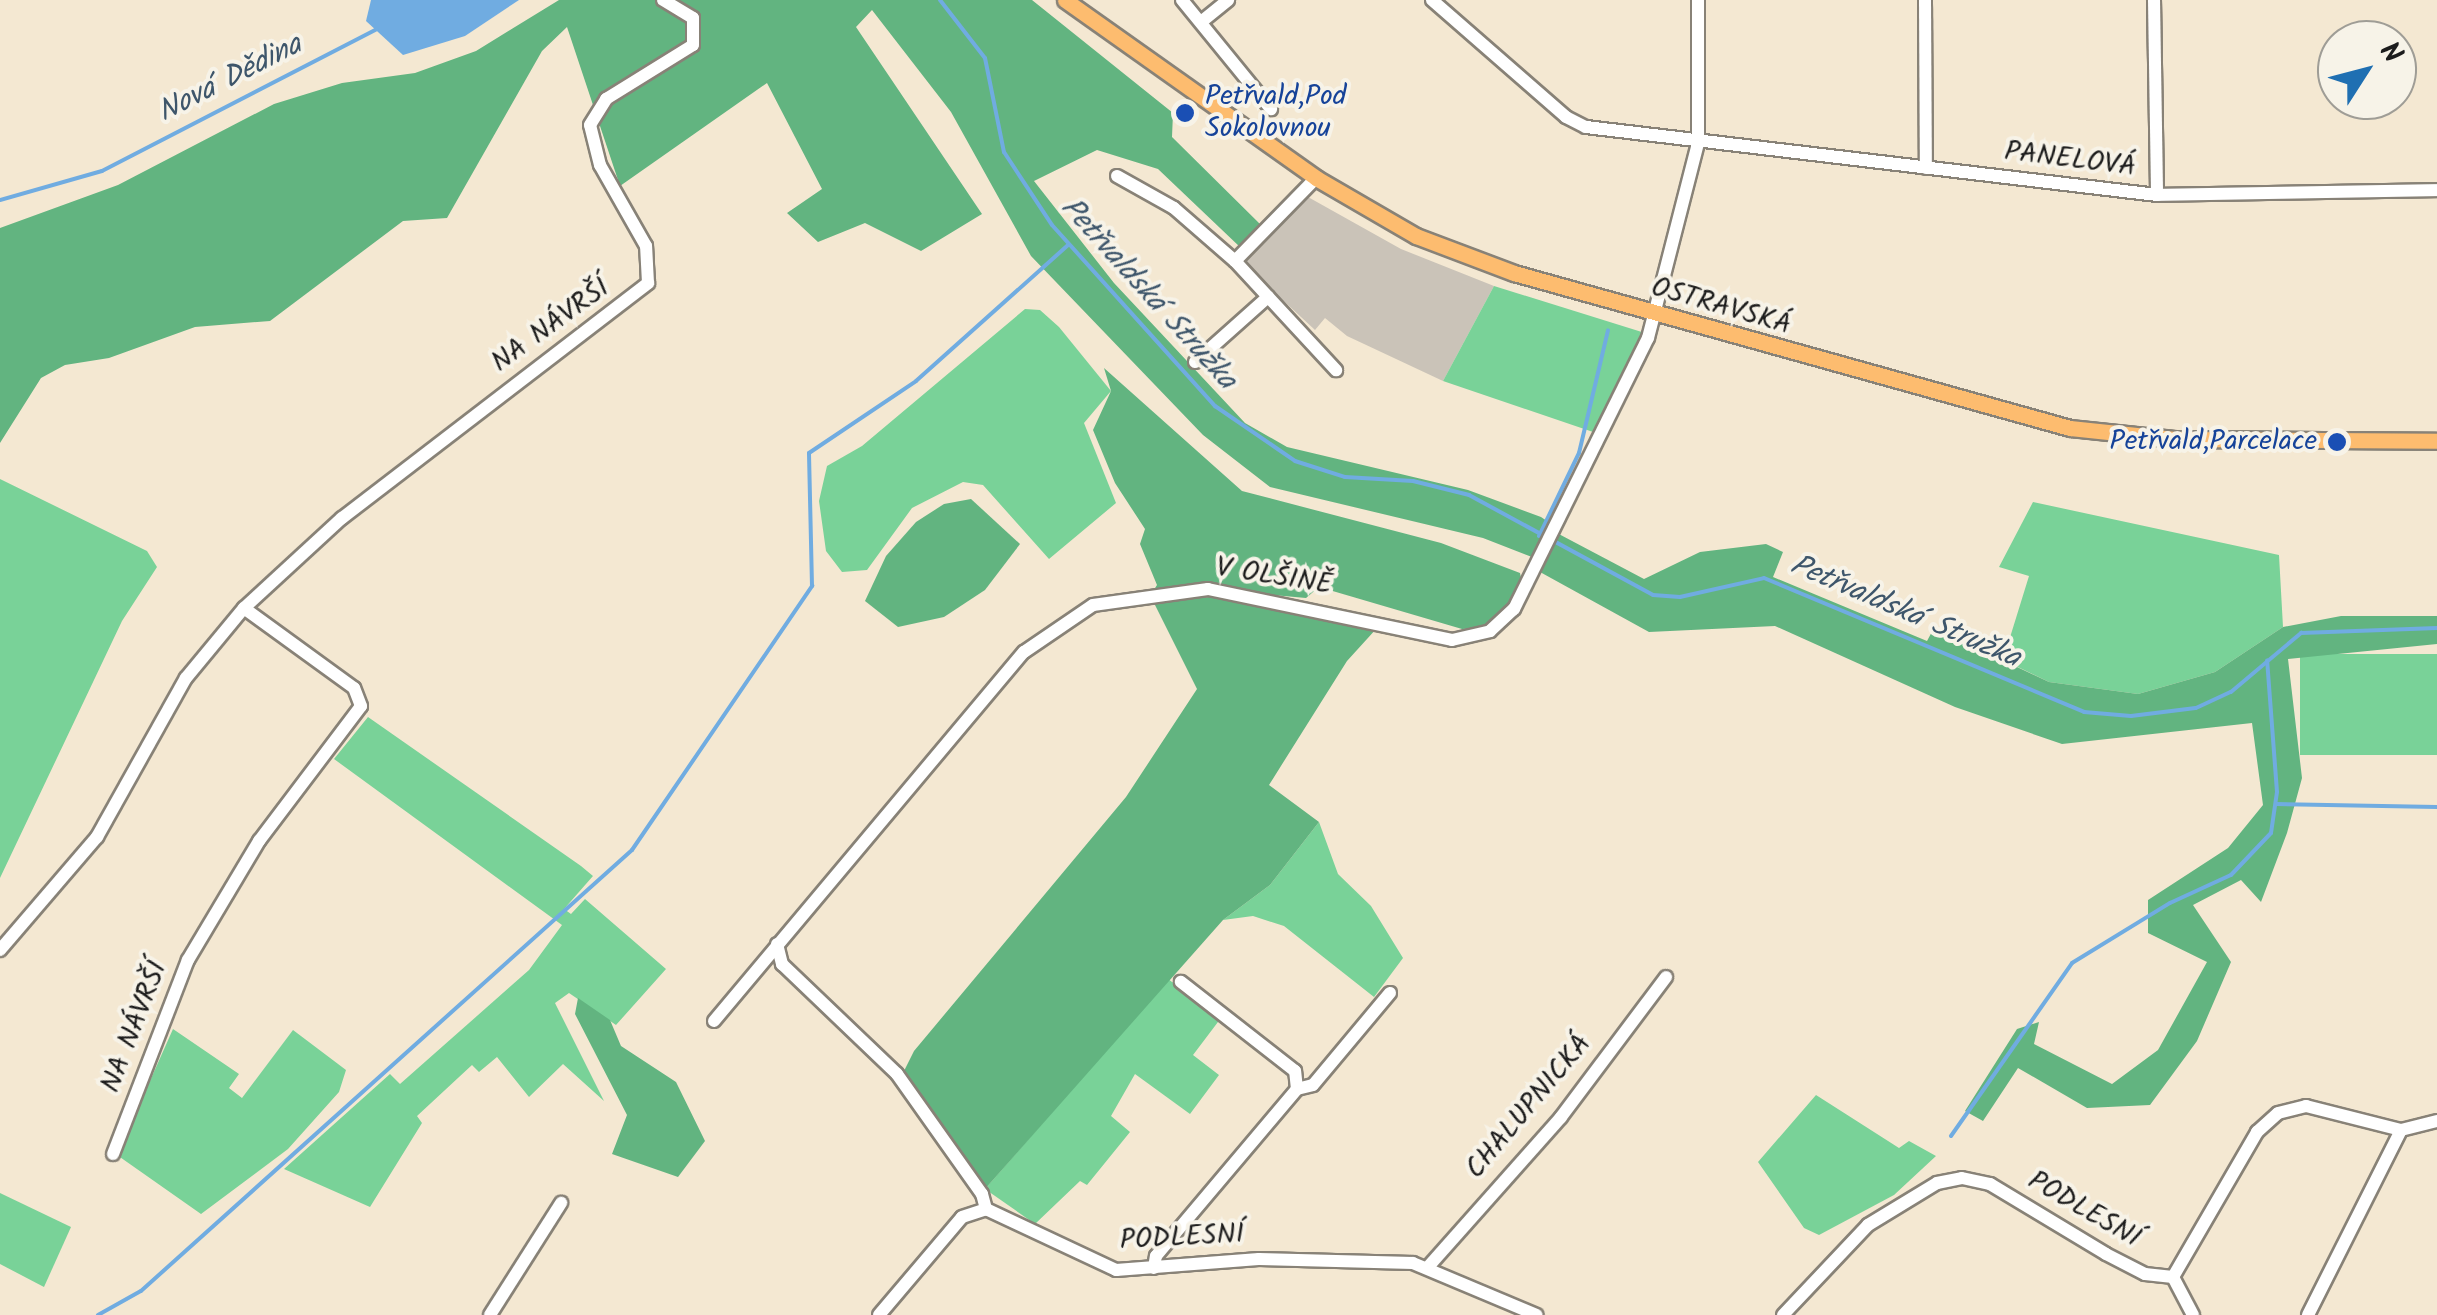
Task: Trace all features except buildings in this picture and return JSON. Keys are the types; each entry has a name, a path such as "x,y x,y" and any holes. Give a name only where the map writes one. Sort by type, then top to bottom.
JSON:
{"main road":[{"name":"OSTRAVSKÁ","path":"1065,0 1316,178 1466,257 1655,314 2070,428 2174,440 2437,441"}],"street":[{"name":"NA NÁVRŠÍ","path":"0,950 98,837 186,678 244,608 342,518 648,283 646,246 600,165 590,125 606,99 693,45 691,16 663,0"},
{"path":"1182,0 1270,109"},
{"path":"1201,22 1228,0"},
{"name":"PANELOVÁ","path":"1432,0 1566,117 1586,127 2157,195 2437,190"},
{"name":"V OLŠINĚ","path":"714,1021 1024,652 1093,605 1208,589 1361,616 1452,640 1490,631 1514,609 1655,314 1698,143 1698,0"},
{"path":"1925,0 1926,168"},
{"path":"2154,0 2157,195"},
{"path":"1116,176 1174,208 1236,260 1336,370"},
{"path":"1236,260 1316,178"},
{"path":"1195,362 1268,296"},
{"name":"NA NÁVRŠÍ","path":"113,1154 188,960 259,841 362,706 354,688 244,608"},
{"path":"777,944 782,964 897,1074 982,1194 986,1209 962,1217 879,1315"},
{"name":"CHALUPNICKÁ","path":"1428,1267 1561,1117 1666,978"},
{"path":"1181,982 1295,1070 1297,1089"},
{"path":"1154,1268 1156,1256 1297,1089 1313,1085 1390,993"},
{"path":"2193,1315 2173,1277 2270,1118 2306,1106 2401,1130 2437,1121"},
{"path":"2308,1315 2401,1130"},
{"name":"PODLESNÍ","path":"1783,1315 1868,1225 1912,1193 1962,1178 1990,1184 2146,1274 2173,1277"},
{"path":"490,1315 561,1203"},
{"name":"PODLESNÍ","path":"986,1209 1078,1257 1116,1270 1342,1258 1428,1267 1537,1315"}],"shaded area":[{"path":"1308,197 1401,249 1494,286 1443,381 1347,336 1325,318 1315,330 1246,266 1249,251"}],"green space":[{"path":"559,0 1032,0 1173,113 1172,137 1262,226 1241,248 1158,169 1097,150 1034,181 1114,283 1245,423 1287,447 1468,490 1541,517 1550,523 1532,557 1483,538 1270,487 1203,435 1031,256 951,112 872,10 856,27 982,214 921,251 865,223 818,242 787,213 822,189 767,83 620,186 567,27 542,51 447,218 403,221 270,321 195,327 109,358 65,365 41,378 0,443 0,228 118,185 274,104 342,83 415,73 476,51"},
{"path":"1494,286 1645,333 1596,433 1443,381"},
{"path":"1025,309 1040,310 1059,327 1111,391 1084,423 1116,503 1049,559 983,485 963,482 912,508 867,570 842,572 826,551 819,501 827,466 862,446"},
{"path":"1104,368 1242,491 1441,543 1520,573 1523,588 1487,628 1462,629 1319,587 1306,598 1207,589 1150,596 1157,585 1140,544 1145,529 1115,483 1093,430 1111,391"},
{"path":"0,479 147,551 157,567 122,621 0,878"},
{"path":"971,499 1020,544 985,590 944,617 898,627 865,601 886,556 916,522 944,504"},
{"path":"2033,502 2279,555 2283,627 2215,672 2138,694 2049,682 2003,660 2029,576 1999,567"},
{"path":"1555,532 1644,579 1700,552 1766,544 1783,552 1773,577 1927,641 1934,628 2049,682 2138,694 2215,672 2283,627 2341,616 2437,616 2437,644 2288,659 2302,778 2287,833 2261,902 2241,880 2193,905 2231,962 2197,1041 2150,1105 2087,1108 2018,1068 1983,1121 1965,1111 2017,1029 2039,1022 2034,1044 2112,1084 2158,1050 2207,962 2148,933 2148,900 2228,848 2263,805 2252,723 2062,744 1955,707 1775,626 1649,632 1540,572"},
{"path":"1209,597 1299,603 1377,628 1347,661 1269,785 1319,822 1270,885 1223,920 985,1189 903,1073 914,1051 1126,797 1197,689 1154,603"},
{"path":"2300,654 2437,654 2437,755 2300,755"},
{"path":"368,717 593,876 564,909 571,914 585,899 666,969 616,1025 569,993 555,1003 604,1101 563,1064 529,1097 497,1057 479,1072 472,1065 417,1116 422,1123 370,1207 284,1169 390,1074 400,1084 529,970 562,925 334,759"},
{"path":"1319,822 1338,874 1371,906 1403,958 1374,997 1284,926 1253,916 1223,920 1270,885"},
{"path":"1168,979 1221,1018 1193,1055 1219,1075 1190,1114 1135,1074 1111,1116 1130,1132 1087,1185 1080,1181 1035,1224 985,1189"},
{"path":"578,998 610,1020 621,1046 676,1082 705,1141 678,1177 612,1154 627,1115 575,1014"},
{"path":"173,1029 239,1074 229,1088 242,1098 293,1030 346,1070 339,1092 288,1149 201,1214 117,1155"},
{"path":"1816,1095 1899,1148 1909,1141 1936,1156 1894,1195 1819,1235 1804,1228 1758,1162"},
{"path":"0,1193 71,1227 44,1287 0,1264"}],"water":[{"path":"371,0 519,0 465,36 403,55 366,21"}],"waterway":[{"name":"Petřvaldská Stružka","path":"940,0 985,58 1004,152 1052,225 1215,406 1295,461 1345,477 1413,481 1469,495 1653,595 1680,597 1764,578 2084,712 2131,716 2196,708 2231,692 2301,633 2437,628"},
{"name":"Nová Dědina","path":"0,200 102,171 377,29"},
{"path":"98,1315 141,1291 632,850 812,586 809,453 916,381 1068,245"},
{"path":"1539,536 1579,453 1608,330"},
{"path":"1951,1136 2072,963 2170,903 2231,875 2271,833 2277,792 2267,660"},
{"path":"2276,804 2437,807"}],"place":[{"name":"Petřvald,Pod Sokolovnou","path":"1185,113"},
{"name":"Petřvald,Parcelace","path":"2337,442"}]}
